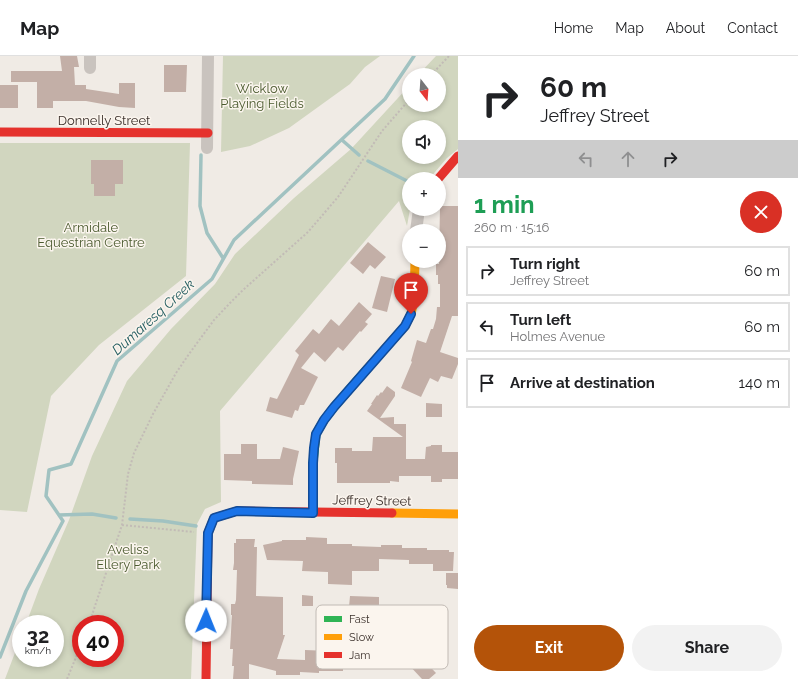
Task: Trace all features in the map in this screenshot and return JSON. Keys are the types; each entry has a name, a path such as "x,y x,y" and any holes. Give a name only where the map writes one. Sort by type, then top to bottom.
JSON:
{"street":[{"path":"90,56 90,68"},
{"path":"207,148 208,56"},
{"name":"Donnelly Street","path":"0,132 208,134"},
{"path":"444,172 458,156"},
{"path":"313,513 313,463 316,434 334,407 405,326 411,314 414,299 415,268"},
{"name":"Jeffrey Street","path":"206,679 208,533 214,518 237,511 458,514"}],"path":[{"path":"438,68 449,56"},
{"path":"92,615 122,525 128,474 134,453 153,414 176,373 214,320 243,290 308,232 338,197 382,131 402,108"},
{"path":"122,525 200,533"},
{"path":"67,679 72,667"}],"green space":[{"name":"Wicklow Playing Fields","path":"223,56 380,56 365,67 350,84 289,128 250,146 221,152"},
{"name":"Aveliss Ellery Park","path":"436,56 458,56 458,149 446,159 446,120 402,120 402,164 442,164 435,172 402,172 402,210 399,201 220,411 221,502 205,509 197,524 191,679 5,679 12,661 12,667 64,667 64,615 29,615 69,520 92,456 127,381 171,329 215,284 235,254 294,198 351,149 402,94 402,112 446,112 446,68 425,68"},
{"name":"Armidale Equestrian Centre","path":"0,143 190,143 186,276 99,345 51,396 27,512 0,510"},
{"name":"Aveliss Ellery Park","path":"404,216 409,216 406,224"}],"building":[{"path":"60,56 77,56 79,67 74,67 75,85 86,85 86,89 119,94 119,83 135,83 135,108 119,107 86,101 53,101 53,108 37,108 37,82 11,82 11,71 62,71"},
{"path":"164,65 187,65 186,92 164,92"},
{"path":"0,85 18,85 18,108 0,108"},
{"path":"91,160 123,160 123,184 115,184 115,196 94,196 94,184 91,184"},
{"path":"446,206 458,206 458,316 452,316 440,352 458,358 458,364 452,379 441,376 438,382 430,378 421,397 401,388 412,362 417,340 426,343 431,329 433,329 437,307 440,307 440,284 438,284 436,268 446,268 446,224 440,224 440,216 446,216"},
{"path":"368,242 386,257 375,269 370,265 363,274 350,263"},
{"path":"381,276 395,279 387,312 372,308"},
{"path":"359,302 372,314 365,322 368,324 361,332 360,331 343,351 338,347 325,362 314,352 301,368 318,377 304,405 300,405 298,411 295,410 292,418 266,411 270,397 277,399 299,355 295,351 313,329 319,334 331,319 339,326"},
{"path":"387,386 395,392 395,396 380,418 394,417 394,424 406,424 406,459 425,459 426,447 431,445 442,445 442,452 458,452 458,479 442,479 442,482 431,482 431,476 399,476 399,482 337,483 335,448 352,448 352,451 372,451 373,437 403,437 367,411 377,395 378,396 381,392 382,393"},
{"path":"426,403 442,404 442,417 426,417"},
{"path":"241,444 257,444 257,459 280,459 283,447 299,451 293,485 252,484 252,481 224,480 224,454 241,454"},
{"path":"306,537 327,538 327,544 352,544 352,546 381,547 381,545 402,545 402,548 449,550 449,552 454,552 453,571 433,571 433,564 409,564 409,560 379,559 379,571 352,571 352,585 328,584 328,572 302,571 303,561 267,560 263,545 282,540 306,540"},
{"path":"236,539 255,539 254,547 257,547 256,596 283,597 283,635 285,635 277,659 305,660 305,650 316,650 316,669 343,669 343,671 319,671 319,673 300,672 300,675 276,675 276,671 249,664 249,679 233,679 233,649 230,649 232,615 231,604 235,604 236,600 237,570 233,570 234,543 236,543"},
{"path":"446,573 458,573 458,589 447,588"},
{"path":"302,595 313,596 313,606 302,606"},
{"path":"350,596 379,597 379,605 349,605"},
{"path":"413,669 432,669 436,673 429,679 422,679"}],"waterway":[{"name":"Dumaresq Creek","path":"0,657 26,591 63,521 46,496 49,470 71,464 117,361 212,279 234,240 385,99 414,56"},
{"path":"342,140 359,155"},
{"path":"201,155 200,206 207,233 223,258"},
{"path":"368,161 402,178"},
{"path":"59,515 92,514 116,518"},
{"path":"130,519 163,521 196,526"}],"traffic: fast":[{"path":"313,513 313,463 316,434 334,407 367,369"}],"traffic: slow":[{"path":"367,369 405,326 411,314 414,299 415,268"},
{"path":"392,513 458,514"}],"traffic: jam":[{"path":"0,132 208,133"},
{"path":"444,172 458,156"},
{"path":"206,679 208,533 214,518 237,511 392,513"}],"route":[{"path":"206,621 208,533 214,518 237,511 313,513 313,463 316,434 334,407 405,326 411,314"}]}
